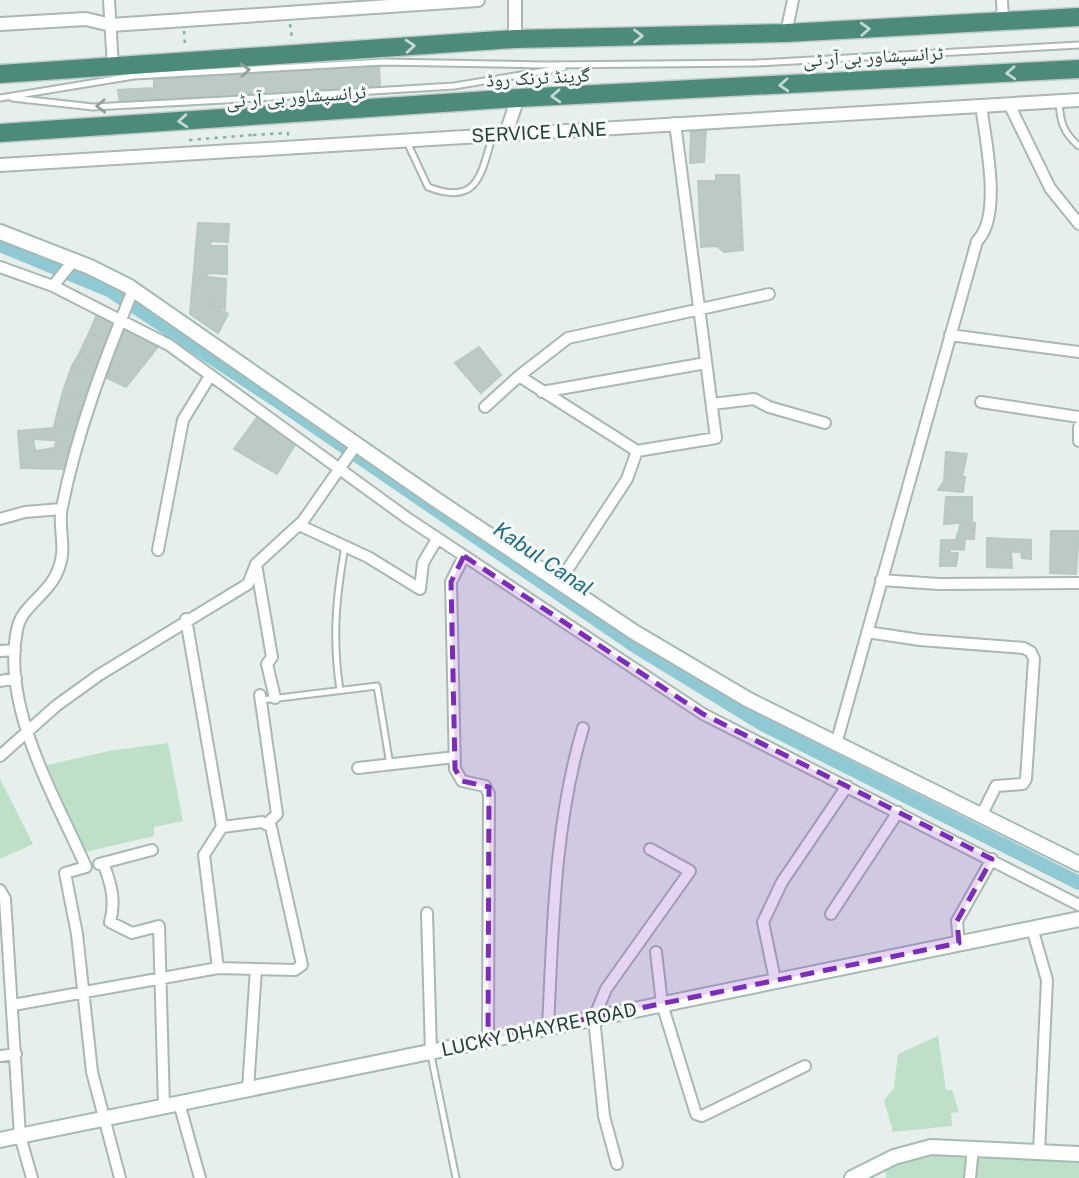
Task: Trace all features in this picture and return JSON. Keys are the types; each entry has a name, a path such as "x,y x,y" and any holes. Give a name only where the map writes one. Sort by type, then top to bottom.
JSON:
{"highway":[{"name":"گرینڈ ٹرنک روڈ","path":"0,74 515,39 786,33 1079,17"},
{"name":"گرینڈ ٹرنک روڈ","path":"0,133 518,98 1079,69"}],"main road":[{"path":"0,232 133,292 634,632 736,693 1079,864"},
{"name":"LUCKY DHAYRE ROAD","path":"0,1140 1079,919"},
{"path":"852,1178 894,1157 920,1149 973,1148 1079,1154"}],"street":[{"path":"109,0 113,67"},
{"path":"0,24 86,19 111,25 478,0"},
{"path":"515,0 515,39"},
{"path":"786,33 793,0"},
{"path":"1002,0 1003,22"},
{"path":"506,134 518,98"},
{"name":"SERVICE LANE","path":"0,165 1079,100"},
{"path":"1009,104 1050,188 1079,224"},
{"path":"836,744 977,241 984,235 990,219 990,179 981,105"},
{"path":"519,376 637,451 716,438 675,123"},
{"path":"55,284 72,263"},
{"path":"0,267 55,284 123,317 169,345 437,539 703,714 1079,905"},
{"path":"86,867 23,719 16,678 15,650 17,628 33,603 55,583 62,555 61,509 76,441 133,292"},
{"path":"485,407 519,376 568,338 769,294"},
{"path":"950,335 1079,352"},
{"path":"542,392 706,363"},
{"path":"158,550 183,419 210,376"},
{"path":"712,404 754,399 769,407 825,423"},
{"path":"981,402 1079,416"},
{"path":"1079,427 1079,441"},
{"path":"0,756 29,733 56,706 99,675 186,619 248,584 256,564 299,525 356,445"},
{"path":"560,581 627,479 637,451"},
{"path":"0,519 25,512 61,509"},
{"path":"299,525 345,546 420,589 423,563 437,539"},
{"path":"464,556 451,582 455,769 462,781 485,786 489,794 488,1040"},
{"path":"256,564 272,657 267,664 275,698"},
{"path":"881,580 939,584 1079,583"},
{"path":"186,619 222,827 204,855 218,968"},
{"path":"867,632 920,640 1024,648 1031,652 1034,659 1026,779 1023,784 996,786 982,814"},
{"path":"0,651 15,650"},
{"path":"0,681 16,678"},
{"path":"222,827 268,823 277,814 260,698"},
{"path":"548,1027 554,890 569,773 583,728"},
{"path":"358,768 455,757"},
{"path":"775,981 763,922 782,882 846,786"},
{"path":"831,914 898,811"},
{"path":"13,1005 218,968 295,970 302,965 268,823"},
{"path":"617,1164 604,1116 594,1018 606,989 690,871 650,849"},
{"path":"120,1178 92,1072 77,934 65,873 152,850"},
{"path":"959,943 957,921 992,859"},
{"path":"103,863 111,884 114,910 110,922 132,933 159,926 172,1105 200,1178"},
{"path":"0,890 5,899 20,1136 32,1178"},
{"path":"426,913 431,1052"},
{"path":"1032,928 1047,981 1039,1152"},
{"path":"656,953 662,1004 696,1114 702,1116 805,1066"},
{"path":"248,1089 256,969"},
{"path":"0,1056 16,1054"},
{"path":"971,1178 973,1148"}],"lane":[{"name":"ٹرانسپشاور بی آر ٹی","path":"4,98 71,84 162,74 428,61 584,65 756,63 1079,45"},
{"name":"ٹرانسپشاور بی آر ٹی","path":"4,98 93,107 225,100 454,86 584,65"},
{"path":"1059,101 1060,120 1069,138 1079,146"},
{"path":"406,139 428,187 453,193 473,187 481,178 492,135"},
{"path":"340,690 334,650 334,614 345,546"},
{"path":"260,698 377,686 390,765"},
{"path":"431,1052 456,1178"}],"path":[{"path":"289,13 292,42"},
{"path":"183,140 288,133"}],"highlighted area":[{"path":"464,556 703,714 992,859 957,921 959,943 488,1039 489,787 462,781 455,769 451,582"}],"green space":[{"path":"168,743 183,821 154,827 154,836 85,852 47,765 109,751"},
{"path":"0,779 33,844 0,859"},
{"path":"938,1036 946,1090 952,1090 959,1112 951,1113 952,1126 893,1132 884,1100 894,1088 898,1054"},
{"path":"961,1150 1079,1162 1079,1178 886,1178 885,1167"}],"building":[{"path":"379,64 380,87 120,104 118,90 154,88 154,76"},
{"path":"691,130 706,130 704,162 690,163"},
{"path":"716,175 739,175 743,250 724,252 717,246 701,247 698,181 716,181"},
{"path":"198,223 229,224 228,242 211,241 210,246 227,246 227,274 207,273 207,277 226,279 225,309 205,301 228,314 218,333 190,314"},
{"path":"98,312 118,321 108,342 89,333"},
{"path":"125,323 161,343 126,387 103,376"},
{"path":"89,333 108,342 99,363 79,354"},
{"path":"479,347 501,375 481,393 455,363"},
{"path":"79,354 99,363 94,376 72,366"},
{"path":"72,366 94,376 86,398 63,391"},
{"path":"63,391 86,398 79,419 57,414"},
{"path":"261,412 299,438 277,474 234,449"},
{"path":"57,414 79,419 75,429 54,427"},
{"path":"54,427 75,429 73,441 52,440"},
{"path":"52,428 50,440 33,439 35,451 55,448 56,441 71,442 69,469 21,468 18,431"},
{"path":"946,452 967,454 962,477 965,477 963,492 938,490 944,481"},
{"path":"946,497 972,497 972,522 944,524"},
{"path":"961,523 975,523 974,539 956,539"},
{"path":"1051,531 1079,531 1076,574 1050,573"},
{"path":"987,538 1031,540 1031,559 1022,558 1021,552 998,551 1011,553 1012,568 987,567"},
{"path":"941,540 965,540 964,550 950,549 950,553 958,553 956,566 940,566"}],"waterway":[{"name":"Kabul Canal","path":"0,245 109,290 276,400 635,646 764,725 1079,883"}]}
